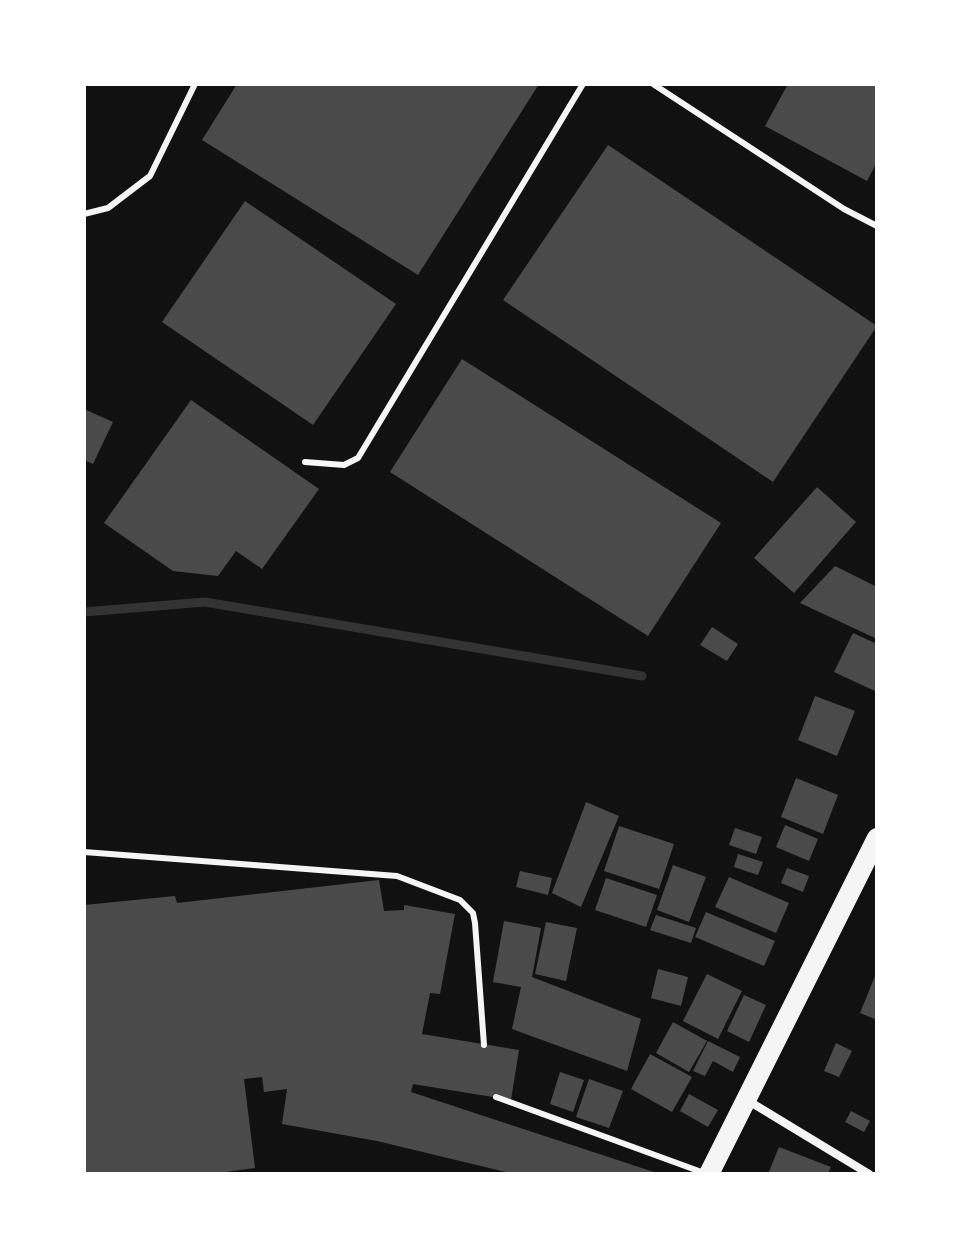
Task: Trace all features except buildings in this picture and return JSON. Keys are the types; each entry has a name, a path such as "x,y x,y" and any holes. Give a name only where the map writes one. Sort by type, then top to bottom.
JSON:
{"main road":[{"path":"708,1174 877,838"}],"street":[{"path":"746,1099 869,1174"}],"lane":[{"path":"84,214 108,208 150,176 195,84"},
{"path":"305,462 344,465 358,458 583,84"},
{"path":"653,84 844,209 877,226"},
{"path":"84,852 397,876 460,900 473,913 475,923 484,1045"},
{"path":"496,1097 708,1174"}],"waterway":[{"path":"84,612 205,602 642,676"}]}
